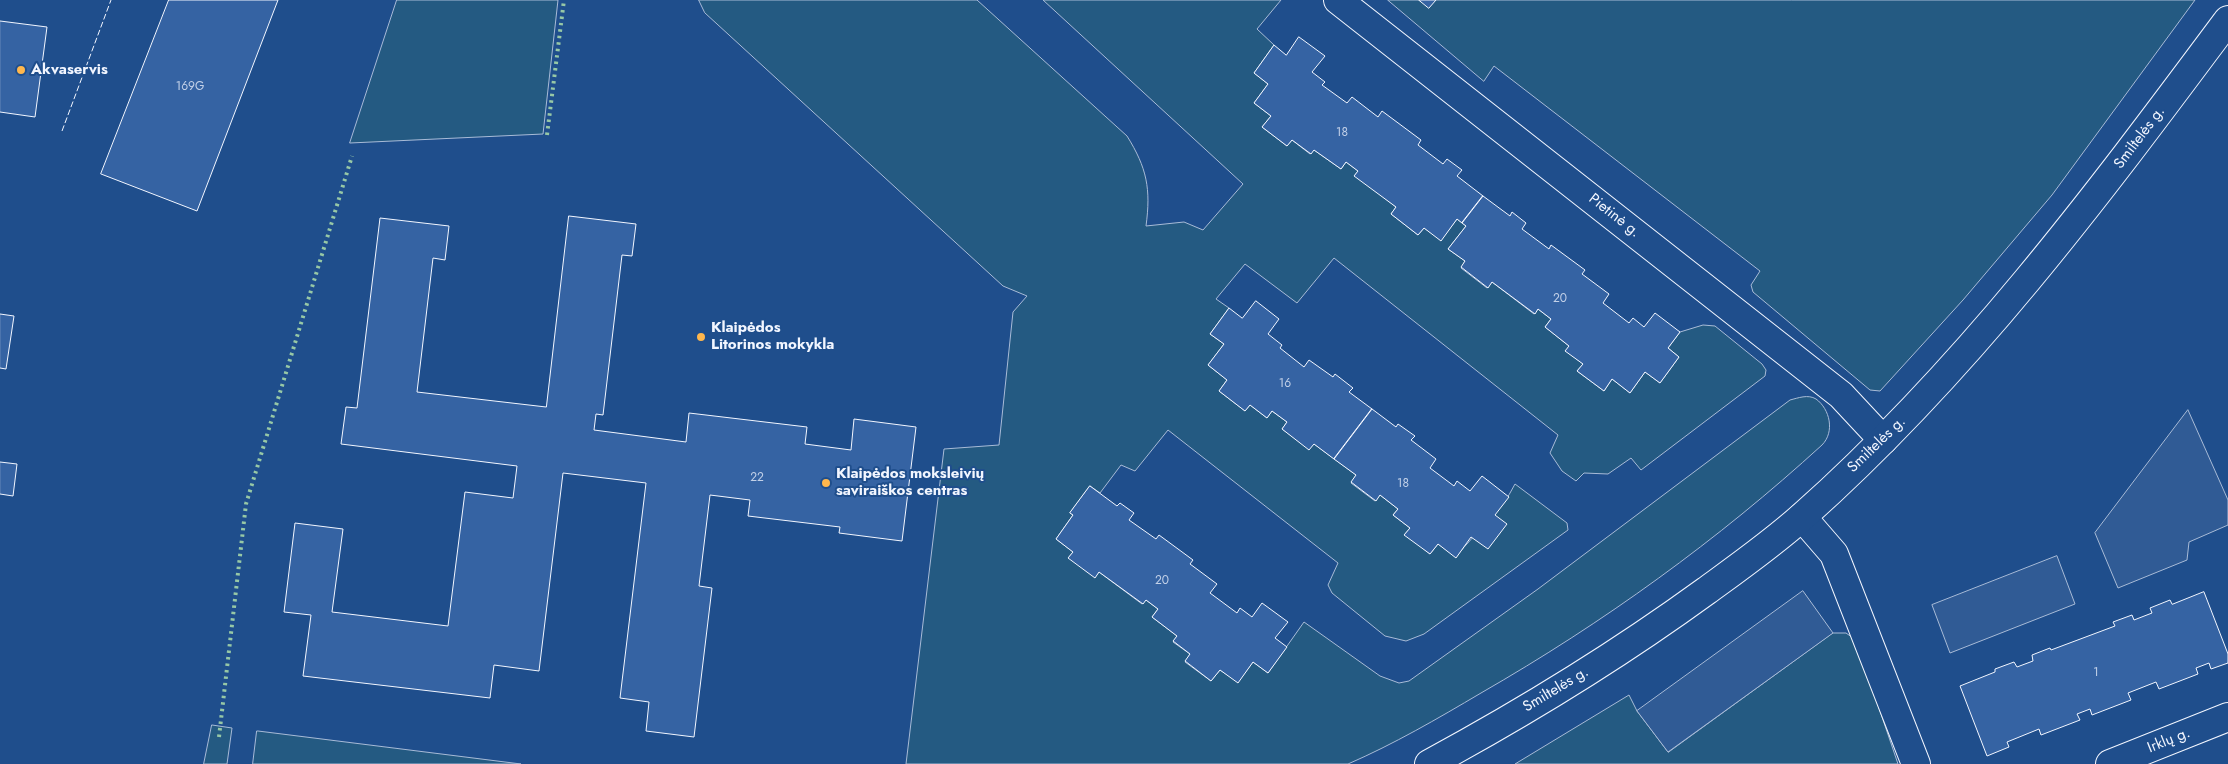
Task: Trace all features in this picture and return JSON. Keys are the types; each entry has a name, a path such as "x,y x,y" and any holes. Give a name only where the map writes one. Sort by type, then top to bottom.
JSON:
{"street":[{"name":"Pietinė g.","path":"1338,0 1841,395 1883,440"},
{"name":"Smiltelės g.","path":"1429,764 1568,683 1658,626 1742,565 1802,517 1883,440 1958,363 2034,274 2123,161 2228,20"},
{"path":"1802,517 1834,554 1916,764"},
{"name":"Irklų g.","path":"2110,764 2228,717"}],"shaded area":[{"path":"397,0 558,0 543,134 350,143"},
{"path":"699,0 977,0 1127,136 1139,158 1146,179 1148,201 1146,226 1184,222 1203,230 1243,184 1043,0 1281,0 1257,29 1274,45 1254,73 1268,84 1254,103 1271,116 1262,127 1287,146 1292,140 1310,154 1314,150 1341,169 1346,162 1358,171 1355,175 1396,207 1391,214 1418,235 1424,228 1441,240 1457,219 1466,226 1448,249 1465,261 1461,268 1487,288 1492,282 1534,314 1538,309 1551,319 1545,327 1569,346 1566,351 1583,364 1577,371 1604,391 1612,379 1630,393 1645,372 1660,383 1679,357 1668,348 1680,332 1703,325 1715,326 1762,364 1766,370 1765,376 1641,470 1631,458 1608,474 1584,473 1576,481 1562,471 1550,453 1558,435 1334,258 1297,303 1245,264 1216,299 1229,308 1210,334 1224,344 1208,365 1227,380 1219,391 1245,411 1250,405 1267,418 1272,411 1287,422 1282,429 1309,449 1314,444 1356,475 1351,483 1375,501 1380,495 1398,509 1393,515 1410,528 1405,534 1430,554 1438,544 1456,557 1503,504 1515,484 1567,523 1568,530 1424,634 1406,641 1385,636 1332,593 1328,585 1338,563 1168,430 1135,471 1121,465 1100,493 1090,486 1070,513 1073,515 1056,539 1073,552 1069,557 1095,577 1099,572 1142,604 1146,600 1158,609 1152,617 1177,636 1173,642 1190,654 1185,662 1211,681 1220,670 1238,682 1253,662 1268,673 1304,622 1380,676 1399,683 1409,681 1538,589 1790,400 1806,397 1816,399 1821,403 1829,421 1829,434 1822,445 1742,514 1701,547 1615,609 1526,666 1448,712 1399,740 1348,764 906,764 944,449 999,445 1013,312 1027,296 1003,286 705,13"},
{"path":"1388,0 2195,0 2052,195 1963,300 1880,391 1870,390 1753,292 1751,285 1760,271 1494,66 1484,81"},
{"path":"2188,410 2228,500 2228,525 2189,542 2187,560 2118,588 2095,533"},
{"path":"2057,556 2075,604 1950,653 1932,605"},
{"path":"1803,591 1833,633 1668,752 1637,711"},
{"path":"1833,633 1846,633 1856,640 1898,764 1515,764 1629,695 1637,711 1668,752"},
{"path":"212,725 232,728 227,764 204,764"},
{"path":"258,731 521,764 253,764"}],"building":[{"path":"169,0 278,0 197,211 101,174"},
{"path":"1419,0 1436,0 1429,8"},
{"name":"Akvaservis","path":"0,21 47,27 35,117 0,112"},
{"path":"1299,37 1325,56 1312,72 1325,82 1322,85 1347,103 1352,97 1378,117 1382,111 1421,140 1418,145 1443,164 1447,159 1462,170 1457,176 1483,196 1462,223 1457,219 1441,241 1424,228 1418,235 1391,214 1396,207 1354,176 1358,171 1346,162 1341,169 1314,150 1311,154 1292,140 1287,146 1262,127 1271,116 1254,103 1268,84 1254,73 1274,45 1286,55"},
{"path":"1483,196 1510,216 1512,212 1526,223 1522,229 1549,249 1551,245 1585,270 1582,274 1609,294 1603,303 1629,323 1633,318 1644,327 1655,313 1680,332 1668,348 1679,357 1660,383 1645,372 1630,393 1612,379 1604,391 1577,371 1583,364 1565,351 1569,346 1545,327 1551,319 1538,309 1535,314 1492,282 1488,288 1461,267 1465,261 1448,249 1466,226 1462,223"},
{"path":"569,216 636,224 632,256 622,255 603,415 596,414 594,430 686,442 689,413 807,427 805,444 851,450 854,419 916,427 902,541 839,533 840,527 748,516 750,500 710,495 699,586 712,588 694,737 646,731 649,702 620,698 646,483 563,473 539,671 494,665 490,698 303,676 311,615 284,612 295,523 343,529 332,612 448,626 465,492 513,498 517,466 341,444 346,407 357,408 380,218 449,226 445,260 433,258 417,392 546,407"},
{"path":"1256,301 1279,319 1268,334 1282,345 1280,348 1304,367 1309,360 1333,377 1335,374 1353,388 1349,392 1372,409 1334,459 1314,444 1309,450 1282,429 1287,422 1272,411 1267,418 1250,405 1245,411 1219,391 1227,380 1208,365 1224,344 1210,334 1229,308 1242,318"},
{"path":"0,314 14,316 6,369 0,368"},
{"path":"1372,409 1396,427 1398,424 1415,436 1411,440 1436,459 1430,468 1454,486 1457,481 1470,491 1482,476 1509,497 1495,515 1507,524 1488,549 1471,537 1456,558 1438,544 1430,554 1404,535 1410,528 1393,515 1398,509 1380,495 1376,501 1351,482 1356,475 1334,459"},
{"path":"0,462 17,464 13,496 0,494"},
{"path":"1090,486 1117,506 1120,503 1134,513 1129,520 1156,539 1159,535 1193,560 1190,564 1217,584 1210,593 1237,613 1240,608 1252,617 1262,603 1288,622 1275,638 1287,647 1268,673 1253,662 1238,683 1220,670 1211,681 1185,661 1190,654 1173,641 1177,636 1152,617 1158,609 1146,600 1143,604 1099,572 1095,578 1068,558 1073,552 1056,539 1073,515 1070,513"},
{"path":"2204,592 2228,654 2228,663 2211,669 2209,663 2196,668 2198,674 2159,689 2156,682 2128,693 2131,700 2092,715 2090,709 2077,714 2080,720 2041,735 2039,729 2007,742 2009,747 1987,756 1960,686 2014,662 2017,667 2033,661 2032,655 2050,648 2051,650 2115,626 2113,622 2132,615 2134,620 2152,613 2150,608 2170,600 2172,604"}],"hedge":[{"path":"547,135 564,0"},
{"path":"219,737 246,504 352,156"}],"fence":[{"path":"62,131 111,0"}],"place":[{"name":"Akvaservis","path":"21,70"},
{"name":"Klaipėdos Litorinos mokykla","path":"701,337"},
{"name":"Klaipėdos moksleivių saviraiškos centras","path":"826,483"}]}
